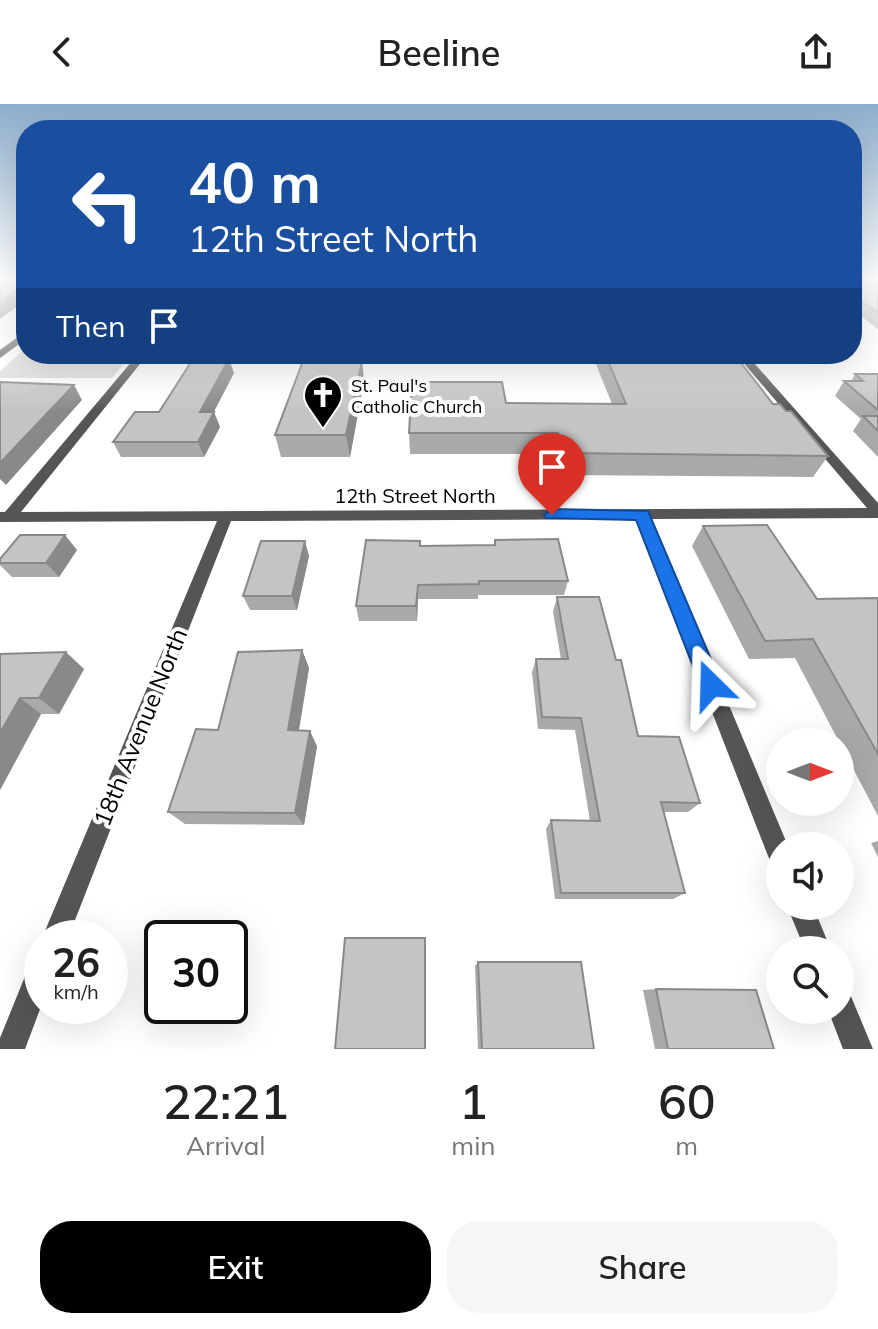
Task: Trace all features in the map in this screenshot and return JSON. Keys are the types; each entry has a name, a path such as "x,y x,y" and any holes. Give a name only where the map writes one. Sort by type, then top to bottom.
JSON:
{"street":[{"path":"0,355 16,342"},
{"path":"5,517 135,364"},
{"path":"750,364 878,512"},
{"name":"12th Street North","path":"5,517 878,512"},
{"path":"642,514 770,832"},
{"name":"18th Avenue North","path":"62,920 226,516"},
{"path":"10,1049 24,1014"},
{"path":"848,1024 858,1049"}],"shaded area":[{"path":"16,357 16,364 124,364 112,378 0,378 0,371"}],"building":[{"path":"190,364 226,364 200,412 214,412 198,442 113,442 135,412 159,412"},
{"name":"St. Paul's Catholic Church","path":"302,364 361,364 346,435 275,435"},
{"path":"609,364 742,364 773,404 780,404 786,411 791,411 828,456 563,453 558,433 409,433 412,382 502,382 506,403 626,404"},
{"path":"855,374 878,374 878,410 844,381 863,381"},
{"path":"0,382 74,385 0,463"},
{"path":"863,416 878,416 878,431"},
{"path":"767,525 817,599 878,598 878,754 813,639 765,641 703,526"},
{"path":"20,535 65,535 46,563 0,563"},
{"path":"558,539 568,581 418,585 416,606 356,606 366,540 420,541 420,546 495,545 495,540"},
{"path":"261,541 305,541 292,596 243,596"},
{"path":"557,597 599,597 616,660 621,660 638,736 679,737 700,803 661,802 685,893 561,893 551,820 600,821 581,718 542,717 536,659 568,659"},
{"path":"302,650 288,730 310,731 295,813 168,812 196,729 218,730 238,652"},
{"path":"66,652 39,698 20,698 0,733 0,654"},
{"path":"345,938 425,938 425,1049 335,1049"},
{"path":"478,962 581,962 594,1049 482,1049"},
{"path":"656,989 756,990 774,1049 668,1049"}],"place":[{"name":"St. Paul's Catholic Church","path":"323,429"}],"route":[{"path":"552,515 642,514 711,685"}]}
